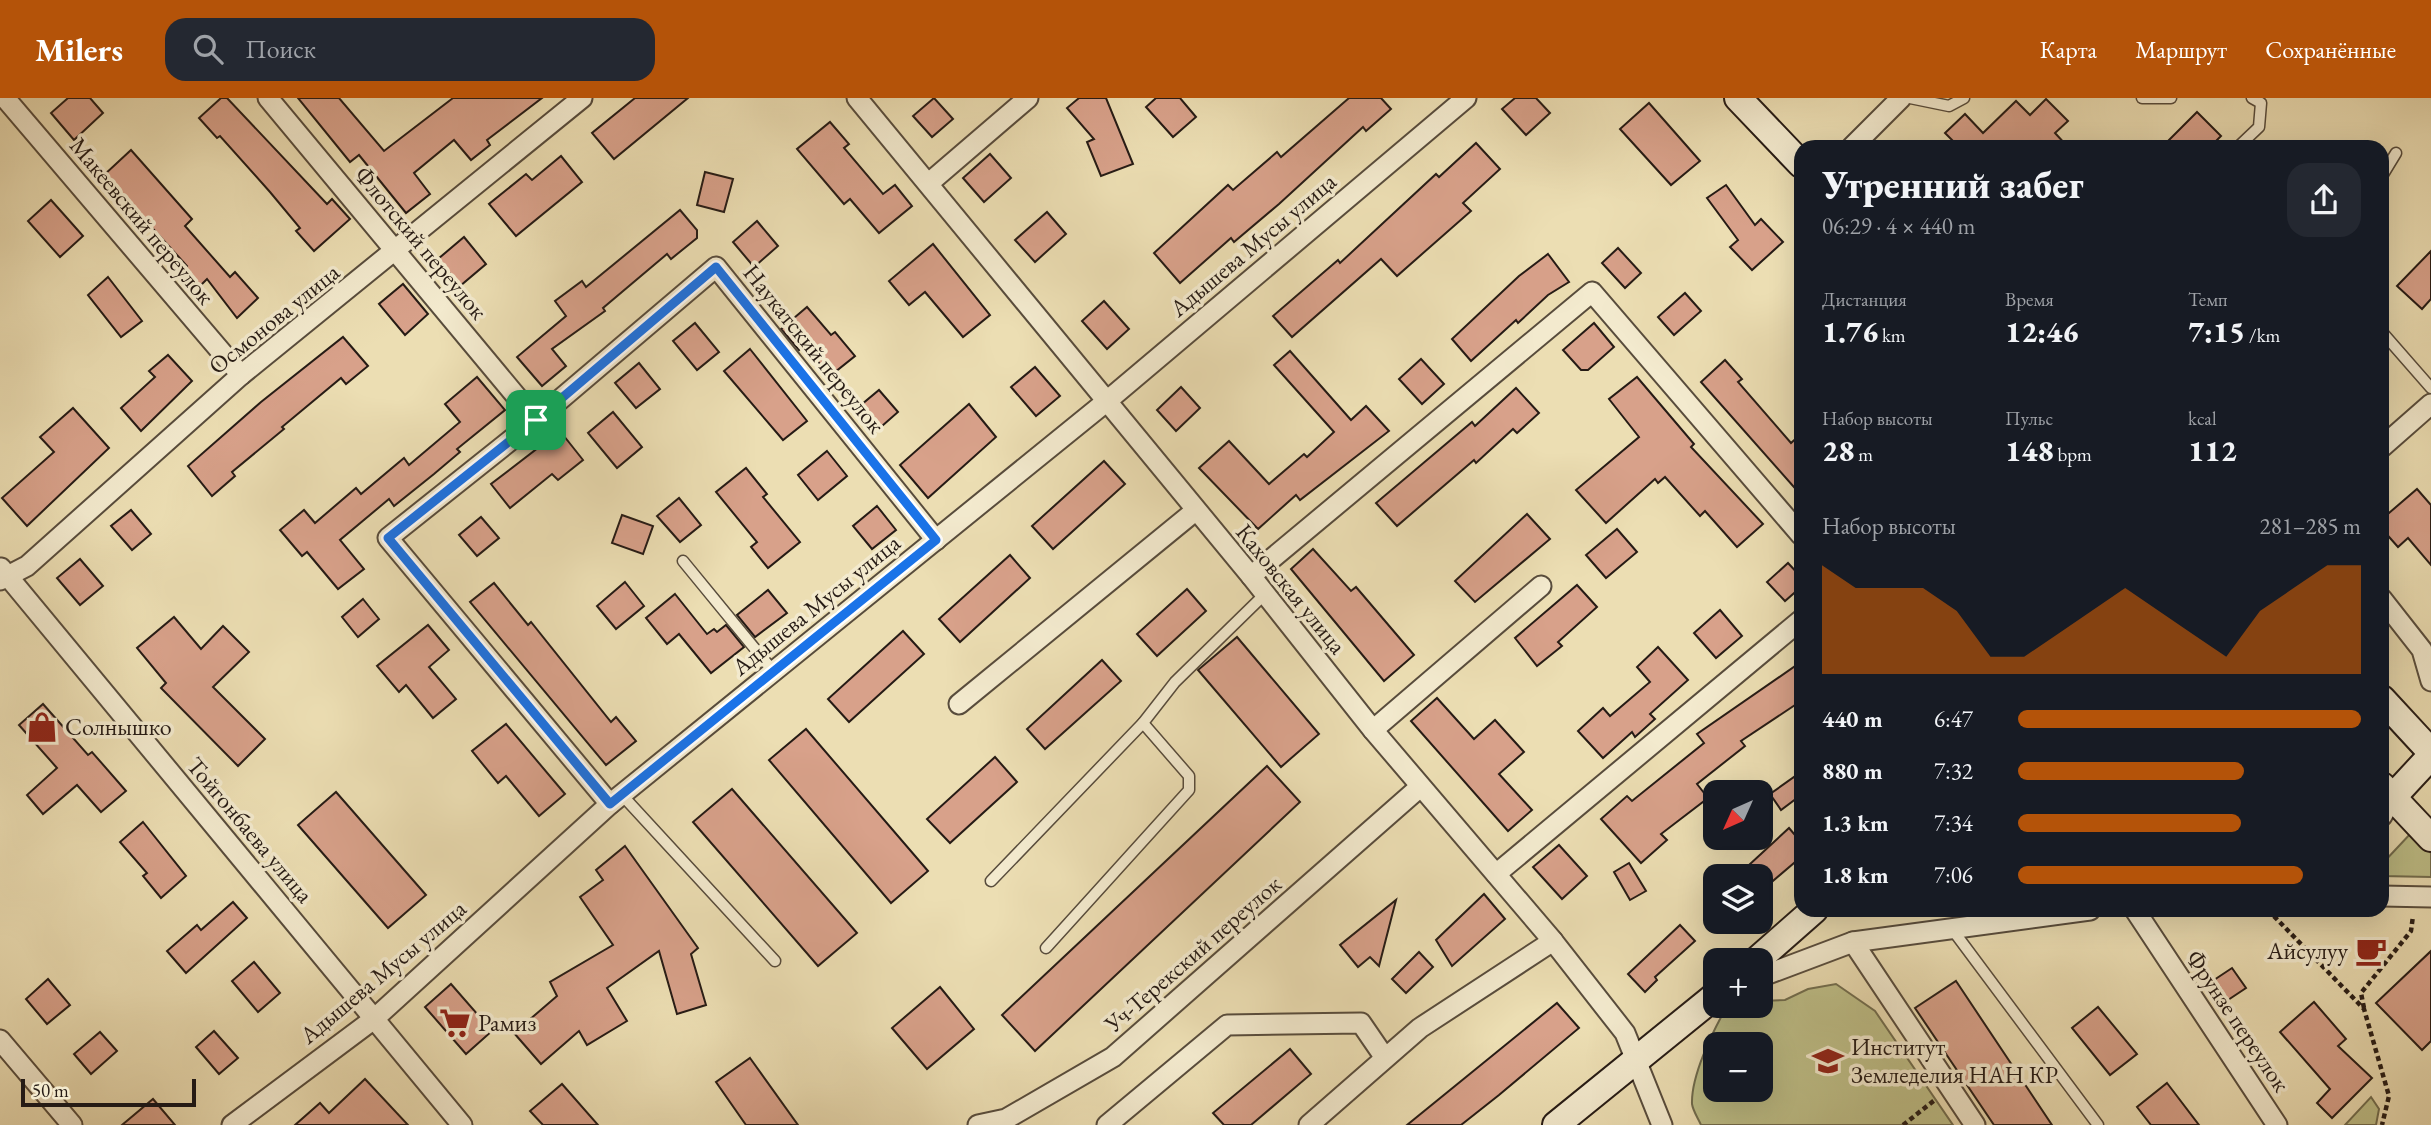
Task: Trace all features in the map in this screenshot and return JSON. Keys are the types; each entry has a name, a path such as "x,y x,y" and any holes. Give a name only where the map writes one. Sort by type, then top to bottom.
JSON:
{"main road":[{"path":"1738,98 1794,157"},
{"path":"2389,707 2431,754 2389,796"},
{"path":"2389,803 2431,838"},
{"path":"1771,948 1806,917"},
{"path":"1556,1125 1703,1006"}],"street":[{"name":"Макеевский переулок","path":"5,98 241,376"},
{"name":"Флотский переулок","path":"268,98 536,420"},
{"name":"Осмонова улица","path":"3,574 27,566 241,376 582,98"},
{"name":"Каховская улица","path":"857,98 1251,576 1373,730 1553,942 1625,1033 1662,1125"},
{"path":"929,183 1028,98"},
{"name":"Адышева Мусы улица","path":"232,1125 374,1019 616,800 1107,401 1466,98"},
{"path":"1859,140 1901,98"},
{"name":"Наукатский переулок","path":"616,800 388,538 536,420 716,267 936,540"},
{"path":"1251,576 1592,292 1794,527"},
{"path":"2389,441 2431,404"},
{"path":"959,704 1195,511"},
{"name":"Тойгонбаева улица","path":"3,574 462,1125"},
{"path":"1373,730 1541,586"},
{"path":"2389,607 2426,648 2431,681"},
{"path":"1496,874 1794,626"},
{"name":"Уч-Терекский переулок","path":"978,1125 1006,1119 1113,1057 1420,787"},
{"path":"2389,896 2423,896"},
{"path":"1773,972 1853,942 2039,917"},
{"name":"Фрунзе переулок","path":"2139,917 2277,1125"},
{"path":"1310,1125 1420,1028 1553,942"},
{"path":"1853,942 1975,1125"},
{"path":"1107,1125 1227,1025 1361,1023 1385,1058"},
{"path":"0,1040 72,1125"}],"lane":[{"path":"1910,98 1949,106 1964,98"},
{"path":"2142,98 2171,98"},
{"path":"2245,140 2259,127 2261,103 2252,98"},
{"path":"2389,164 2396,153"},
{"path":"2389,340 2431,388"},
{"path":"683,561 774,672"},
{"path":"991,881 1143,723 1175,682 1265,594"},
{"path":"1046,948 1189,790 1189,776 1143,723"},
{"path":"616,800 775,961"},
{"path":"1951,929 2098,1125"}],"path":[{"path":"2382,1125 2389,1096 2361,993 2411,931 2423,896"},
{"path":"2275,917 2364,1009"},
{"path":"1903,1125 1951,1089"}],"green space":[{"path":"2412,832 2431,853 2431,877 2389,876 2389,857"},
{"name":"Институт Земледелия НАН КР","path":"1836,984 1875,1011 1953,1125 1701,1125 1692,1104 1695,1081 1703,1058 1703,1102 1773,1102 1773,1032 1714,1032 1721,1018 1773,1018 1773,1000 1785,1000 1808,989"},
{"path":"2371,1097 2379,1109 2376,1125 2345,1125"}],"building":[{"path":"68,98 90,98 103,113 74,140 51,113"},
{"path":"221,98 227,98 327,204 332,199 350,219 314,251 296,231 300,228 270,192 220,136 217,138 199,118"},
{"path":"298,98 339,98 384,151 453,98 542,98 487,140 490,145 471,160 454,140 414,173 430,194 406,213 359,155 350,162"},
{"path":"635,98 688,98 614,159 592,133"},
{"path":"934,98 953,119 932,137 913,116"},
{"path":"1079,98 1106,98 1133,164 1101,176 1087,142 1094,139 1067,108"},
{"path":"1156,98 1180,98 1196,117 1173,137 1146,107"},
{"path":"1349,98 1381,98 1391,109 1366,131 1363,127 1279,204 1234,242 1231,238 1180,283 1154,253 1228,185 1233,190 1277,152 1281,157"},
{"path":"1515,98 1536,98 1550,113 1526,135 1502,109"},
{"path":"2046,99 2068,121 2055,133 2062,140 1952,140 1945,133 1965,114 1983,133 2016,101 2030,115"},
{"path":"1649,103 1700,161 1671,185 1620,129"},
{"path":"2197,112 2221,136 2217,140 2169,140"},
{"path":"830,122 849,144 844,148 883,194 895,185 912,206 879,233 850,199 844,204 797,149"},
{"path":"1476,143 1500,169 1463,203 1471,211 1397,276 1381,259 1292,337 1273,316 1338,260 1340,263 1436,174 1439,177"},
{"path":"131,150 192,219 185,226 230,277 235,272 258,298 237,318 207,279 200,286 185,269 187,266 104,175"},
{"path":"990,154 1011,178 984,202 963,178"},
{"path":"561,156 582,182 516,236 489,204 526,174 532,180"},
{"path":"705,172 733,179 724,212 697,205"},
{"path":"1726,185 1755,225 1761,219 1783,242 1752,270 1730,247 1738,240 1707,198"},
{"path":"51,200 83,236 60,257 28,221"},
{"path":"680,210 697,230 697,238 671,259 667,254 603,308 605,311 552,349 566,366 542,386 517,357 566,316 555,301 582,281 586,287"},
{"path":"1047,212 1066,234 1035,262 1015,240"},
{"path":"757,221 778,246 754,267 733,242"},
{"path":"464,237 486,264 460,286 438,259"},
{"path":"933,244 990,315 963,337 925,292 909,305 889,281"},
{"path":"1618,248 1641,273 1625,288 1602,263"},
{"path":"2431,251 2431,299 2422,309 2397,286"},
{"path":"1548,254 1569,282 1548,295 1518,323 1516,320 1471,361 1452,339 1519,276"},
{"path":"108,277 142,321 121,337 88,295"},
{"path":"403,284 428,314 405,335 379,304"},
{"path":"1685,293 1701,311 1674,335 1658,317"},
{"path":"1104,301 1129,329 1107,349 1082,321"},
{"path":"807,307 831,335 835,332 855,356 830,376 804,345 799,350 781,329"},
{"path":"695,323 719,352 697,370 673,341"},
{"path":"1594,323 1614,347 1588,370 1581,370 1563,350"},
{"path":"343,337 368,366 346,384 341,378 282,427 284,429 232,472 235,476 212,496 188,466 261,402"},
{"path":"750,349 807,421 783,440 724,371"},
{"path":"1290,351 1351,420 1366,406 1389,431 1300,500 1296,495 1258,529 1199,468 1229,441 1269,484 1304,454 1307,457 1334,432 1274,365"},
{"path":"168,355 192,381 141,431 121,408 155,377 149,371"},
{"path":"1421,359 1444,384 1422,404 1399,379"},
{"path":"1725,360 1742,379 1738,382 1791,443 1794,440 1794,487 1701,382"},
{"path":"639,363 660,389 636,408 615,383"},
{"path":"1035,367 1060,396 1036,416 1011,387"},
{"path":"477,377 505,410 457,449 460,452 394,506 389,499 340,540 364,569 338,589 307,552 302,556 280,530 304,510 315,523 356,488 361,494 404,458 409,465 460,422 445,404"},
{"path":"1637,377 1694,444 1691,447 1763,524 1737,547 1705,511 1700,516 1665,477 1658,483 1655,479 1606,523 1576,490 1639,437 1609,399"},
{"path":"1181,387 1200,408 1176,431 1157,410"},
{"path":"1516,388 1539,413 1517,433 1513,429 1476,463 1474,460 1397,526 1376,503 1472,422 1475,426"},
{"path":"879,390 898,412 874,433 855,410"},
{"path":"969,404 996,437 928,498 900,465"},
{"path":"73,408 109,448 27,526 2,498 54,452 40,437"},
{"path":"613,412 642,447 617,468 588,433"},
{"path":"560,431 583,460 558,480 552,474 510,508 491,484"},
{"path":"827,451 847,476 818,500 798,475"},
{"path":"1104,461 1125,484 1053,549 1032,526"},
{"path":"746,468 767,494 763,497 800,542 768,568 751,547 757,542 716,492"},
{"path":"2417,489 2431,505 2431,565 2408,538 2398,547 2389,537 2389,513"},
{"path":"679,498 701,525 680,542 657,516"},
{"path":"877,506 896,530 872,549 853,526"},
{"path":"131,510 151,534 132,550 111,526"},
{"path":"1527,514 1550,539 1475,602 1455,581"},
{"path":"622,515 653,526 643,554 612,543"},
{"path":"481,517 499,538 477,556 459,535"},
{"path":"1617,529 1637,552 1606,578 1586,555"},
{"path":"1313,549 1351,591 1356,587 1414,655 1384,681 1291,569"},
{"path":"1010,555 1030,578 960,642 939,619"},
{"path":"80,559 103,586 80,605 57,578"},
{"path":"1788,563 1794,569 1794,593 1785,601 1767,582"},
{"path":"625,582 644,606 616,629 597,606"},
{"path":"494,583 528,625 531,622 611,722 616,717 636,741 606,765 470,602"},
{"path":"1577,585 1597,607 1558,642 1562,646 1537,666 1515,638"},
{"path":"1187,589 1206,611 1157,656 1137,634"},
{"path":"768,590 787,613 755,637 737,615"},
{"path":"675,594 707,634 714,629 717,632 726,625 744,647 711,673 679,634 667,644 646,618"},
{"path":"363,599 379,619 358,637 342,617"},
{"path":"1720,610 1742,636 1716,658 1694,633"},
{"path":"174,617 201,649 223,626 249,652 213,687 265,739 238,766 161,688 166,683 137,648"},
{"path":"428,625 449,650 429,667 456,699 433,718 406,685 399,692 377,666"},
{"path":"903,631 924,654 849,722 828,699"},
{"path":"1237,637 1319,734 1281,767 1198,670"},
{"path":"1658,647 1688,680 1650,714 1655,719 1635,737 1632,732 1603,758 1578,731 1603,708 1610,716 1650,682 1637,667"},
{"path":"1102,660 1121,681 1045,749 1027,729"},
{"path":"1794,667 1794,706 1741,741 1745,746 1697,784 1703,792 1703,802 1661,834 1667,840 1641,863 1601,819 1627,796 1632,801 1704,743 1697,734"},
{"path":"1437,698 1474,739 1495,720 1524,752 1499,774 1532,810 1508,831 1411,721"},
{"path":"43,704 88,755 92,752 126,791 101,812 77,785 43,814 27,795 57,768 19,725"},
{"path":"506,724 565,794 539,816 506,776 498,783 472,751"},
{"path":"806,729 928,871 891,903 769,760"},
{"path":"995,757 1017,782 950,843 927,819"},
{"path":"1267,766 1300,802 1035,1051 1002,1015"},
{"path":"1794,777 1794,800 1781,810 1773,798 1773,792"},
{"path":"732,789 857,933 818,966 693,822"},
{"path":"336,792 426,895 388,928 298,825"},
{"path":"143,822 186,876 161,898 143,876 147,873 120,842"},
{"path":"1789,828 1794,834 1794,863 1773,881 1773,864 1750,864 1765,850 1773,850 1773,843"},
{"path":"1559,845 1587,876 1562,899 1533,867"},
{"path":"625,846 698,948 691,954 706,1005 677,1014 659,951 607,988 627,1021 587,1045 579,1031 541,1064 514,1033 557,996 550,982 613,945 580,897 603,880 596,870"},
{"path":"1629,863 1646,891 1630,900 1614,872"},
{"path":"1484,894 1505,919 1452,966 1436,940"},
{"path":"1396,900 1379,966 1370,957 1358,967 1340,945"},
{"path":"233,902 247,918 186,973 167,951 197,925 201,930"},
{"path":"1680,925 1695,941 1655,977 1657,980 1645,992 1628,974"},
{"path":"2431,951 2431,1041 2422,1050 2376,1003"},
{"path":"1419,952 1433,967 1406,993 1392,979"},
{"path":"254,962 280,993 258,1012 232,981"},
{"path":"2232,968 2246,988 2219,1006 2205,986"},
{"path":"48,979 70,1005 47,1024 26,999"},
{"path":"1956,981 2052,1125 1994,1125 1915,1008"},
{"path":"451,984 492,1031 466,1054 425,1007"},
{"path":"940,987 974,1029 927,1069 892,1028"},
{"path":"2314,1002 2346,1039 2338,1046 2372,1078 2332,1118 2317,1103 2330,1089 2280,1032"},
{"path":"1557,1003 1579,1028 1499,1095 1461,1125 1407,1125"},
{"path":"2098,1007 2137,1054 2110,1075 2072,1028"},
{"path":"214,1031 238,1058 219,1074 196,1047"},
{"path":"100,1032 117,1051 91,1074 74,1054"},
{"path":"1290,1049 1311,1074 1251,1125 1224,1125 1213,1113"},
{"path":"750,1058 798,1125 746,1125 716,1082"},
{"path":"365,1079 408,1125 295,1125 320,1103 329,1113"},
{"path":"2167,1083 2199,1125 2151,1125 2137,1107"},
{"path":"562,1084 598,1125 543,1125 530,1111"},
{"path":"153,1099 175,1125 122,1125"}],"place":[{"name":"Солнышко","path":"42,727"},
{"name":"Айсулуу","path":"2371,951"},
{"name":"Рамиз","path":"455,1023"},
{"name":"Институт Земледелия НАН КР","path":"1828,1061"}],"route":[{"path":"716,267 936,540 610,804 388,538 536,420 716,267"}]}
